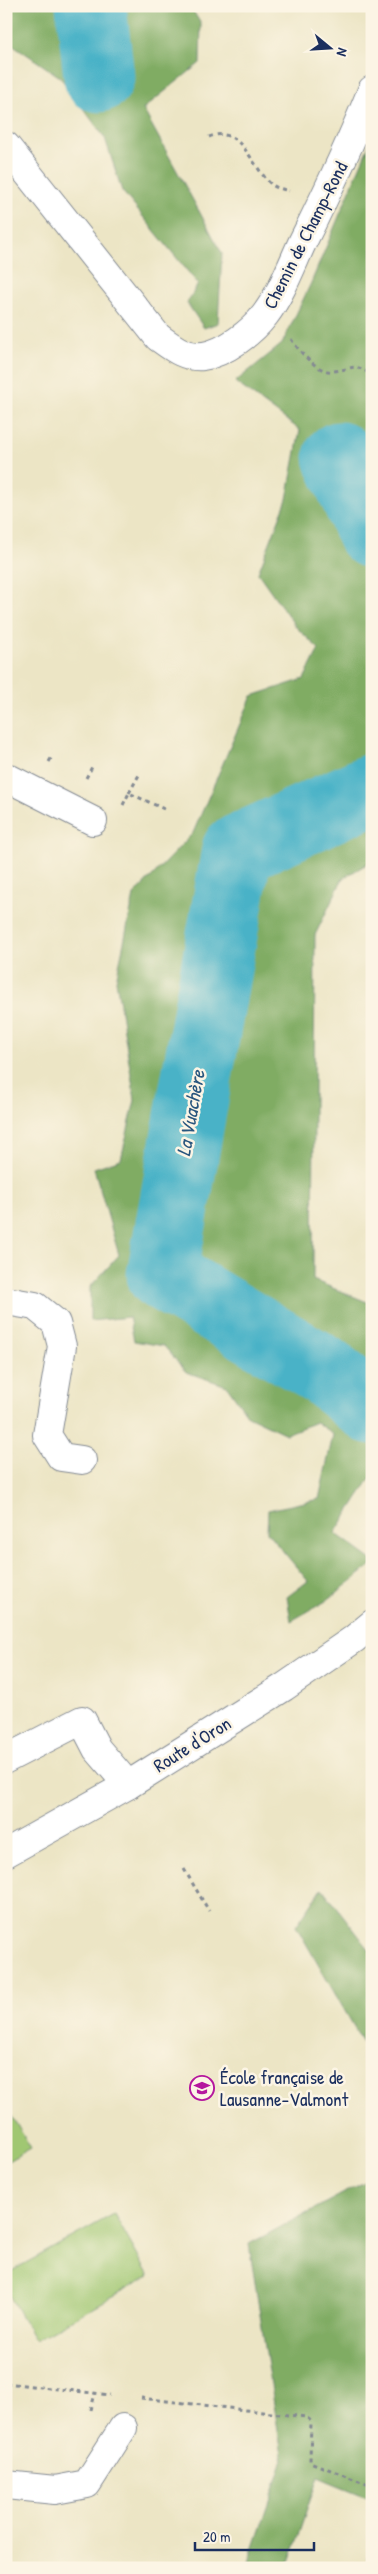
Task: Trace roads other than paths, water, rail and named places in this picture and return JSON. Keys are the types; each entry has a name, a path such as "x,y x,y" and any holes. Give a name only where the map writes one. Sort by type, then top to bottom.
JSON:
{"street":[{"name":"Chemin de Champ-Rond","path":"6,146 158,337 181,353 202,356 221,350 248,332 265,315 285,279 347,152 372,90"},
{"path":"6,777 93,821"},
{"path":"6,1301 36,1306 56,1323 62,1346 47,1435 61,1457 82,1460"},
{"name":"Route d'Oron","path":"6,1853 128,1785 284,1687 354,1639 372,1624"},
{"path":"6,1759 82,1720 97,1749 128,1785"},
{"path":"6,2485 55,2490 87,2484 123,2428"}],"waterway":[{"name":"La Vuachère","path":"91,6 99,77"},
{"name":"La Vuachère","path":"339,457 372,533"},
{"name":"La Vuachère","path":"372,789 237,850 162,1275 326,1372 372,1409"}],"place":[{"name":"École française de Lausanne-Valmont","path":"202,2088"}]}
